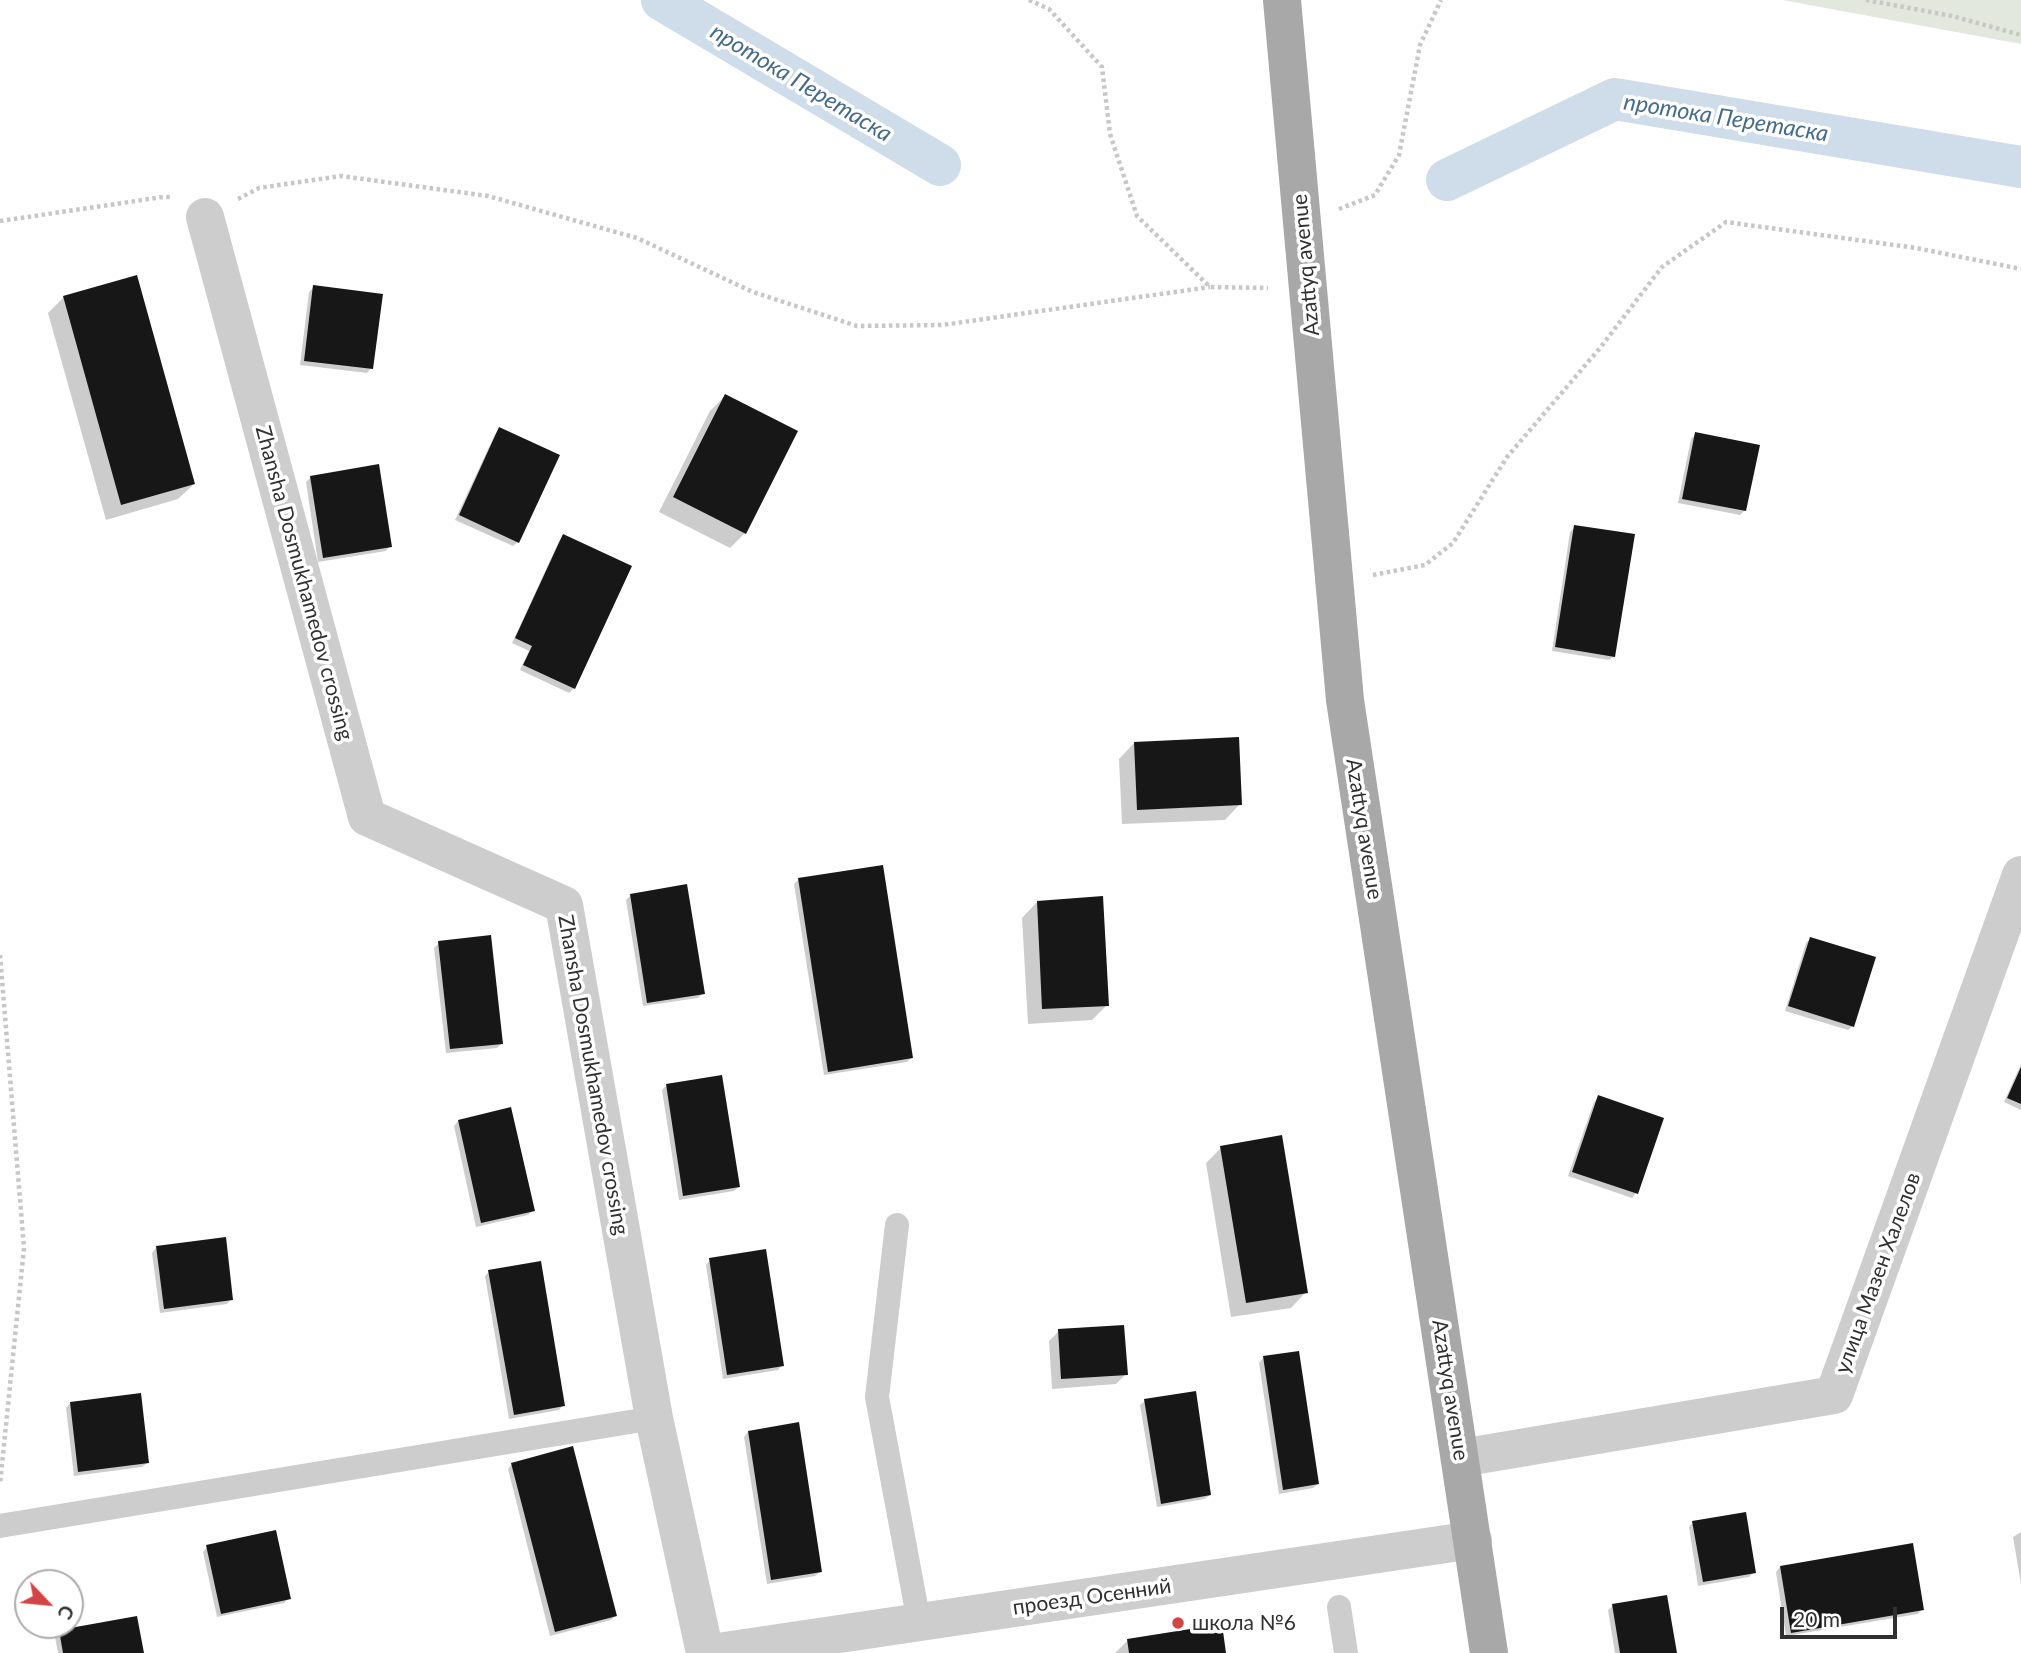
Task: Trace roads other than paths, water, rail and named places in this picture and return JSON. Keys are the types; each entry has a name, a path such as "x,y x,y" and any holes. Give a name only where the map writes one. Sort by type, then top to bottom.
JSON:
{"main road":[{"name":"Azattyq avenue","path":"1282,0 1345,700 1489,1653"}],"street":[{"name":"Zhansha Dosmukhamedov crossing","path":"205,217 367,817 564,905 654,1418 705,1653"},
{"name":"улица Мазен Халелов","path":"1461,1458 1834,1395 2021,875"},
{"name":"проезд Осенний","path":"711,1653 1473,1540"}],"lane":[{"path":"897,1225 877,1397 919,1622"},
{"path":"0,1526 654,1418"},
{"path":"1339,1607 1346,1653"}],"waterway":[{"name":"протока Перетаска","path":"662,0 940,165"},
{"name":"протока Перетаска","path":"1447,180 1615,99 2021,167"}],"place":[{"name":"школа №6","path":"1178,1623"}]}
